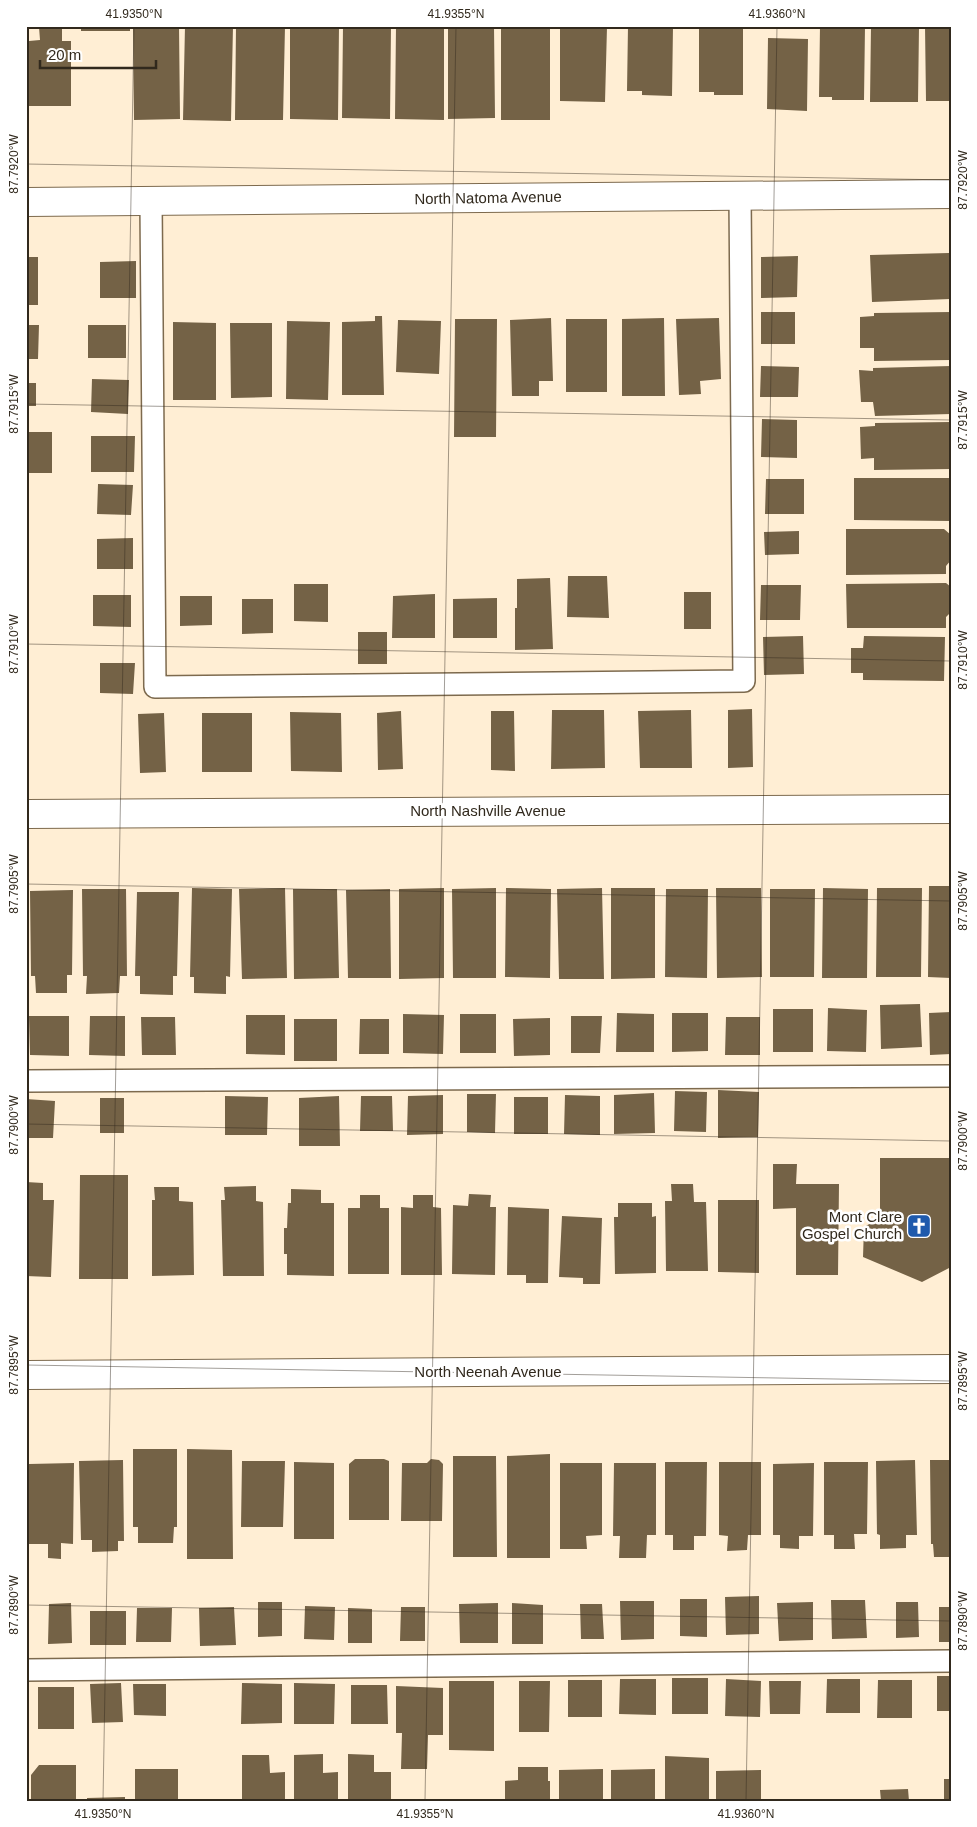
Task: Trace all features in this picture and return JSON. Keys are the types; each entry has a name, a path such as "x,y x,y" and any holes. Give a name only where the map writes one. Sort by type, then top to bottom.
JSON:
{"street":[{"name":"North Natoma Avenue","path":"26,202 951,194"},
{"name":"North Nashville Avenue","path":"26,814 951,809"},
{"name":"North Neenah Avenue","path":"26,1376 951,1369"}],"lane":[{"path":"151,201 155,687 744,681 740,196"},
{"path":"26,1081 951,1076"},
{"path":"26,1670 951,1661"}],"building":[{"path":"81,26 130,26 130,31 81,31"},
{"path":"133,26 179,26 180,119 134,120"},
{"path":"185,26 233,26 231,121 183,120"},
{"path":"236,26 285,26 283,120 235,120"},
{"path":"290,26 339,26 338,120 290,119"},
{"path":"343,26 391,26 390,119 342,118"},
{"path":"396,26 444,26 444,120 395,119"},
{"path":"448,26 494,26 495,118 448,119"},
{"path":"501,26 550,26 550,120 501,120"},
{"path":"560,26 607,27 605,102 560,101"},
{"path":"628,26 673,26 672,96 642,95 642,91 627,91"},
{"path":"699,26 743,26 743,95 714,95 714,92 699,92"},
{"path":"820,26 865,26 864,100 832,100 832,97 819,97"},
{"path":"871,26 919,27 918,102 870,102"},
{"path":"925,26 951,26 951,101 926,101"},
{"path":"39,27 62,27 62,41 71,41 71,106 29,106 29,41 40,40"},
{"path":"768,38 808,39 807,111 767,109"},
{"path":"949,253 950,299 872,302 870,255"},
{"path":"798,256 797,297 761,298 761,257"},
{"path":"26,257 38,257 38,305 26,305"},
{"path":"136,261 136,298 100,298 100,262"},
{"path":"761,312 795,312 795,344 761,344"},
{"path":"951,312 951,360 874,361 874,348 860,348 860,317 874,316 874,313"},
{"path":"375,316 382,316 384,395 342,395 342,322 375,321"},
{"path":"551,318 553,381 539,381 539,396 512,396 510,320"},
{"path":"664,318 665,396 622,396 622,319"},
{"path":"719,318 721,379 700,381 701,394 679,395 676,319"},
{"path":"455,319 497,319 496,437 454,437"},
{"path":"566,319 607,319 607,392 566,392"},
{"path":"398,320 441,321 439,374 396,372"},
{"path":"287,321 330,322 328,400 286,399"},
{"path":"173,322 216,323 216,400 173,400"},
{"path":"230,323 272,323 272,397 231,398"},
{"path":"26,325 39,325 38,359 26,359"},
{"path":"88,325 126,325 126,358 88,358"},
{"path":"761,366 799,367 798,397 760,397"},
{"path":"951,366 951,414 875,416 873,402 861,402 859,370 873,371 873,368"},
{"path":"92,379 129,380 128,414 91,412"},
{"path":"26,383 36,383 36,406 26,406"},
{"path":"762,419 797,420 797,458 761,457"},
{"path":"951,422 951,469 874,470 874,458 861,459 860,427 875,426 875,423"},
{"path":"26,432 52,432 52,473 26,473"},
{"path":"91,436 135,436 134,472 91,472"},
{"path":"854,478 951,478 951,521 854,520"},
{"path":"766,479 804,479 804,514 765,514"},
{"path":"98,484 133,485 131,515 97,514"},
{"path":"846,529 944,529 951,535 951,560 946,566 946,574 846,575"},
{"path":"799,531 799,554 765,555 764,532"},
{"path":"133,538 133,569 97,569 97,539"},
{"path":"568,576 607,576 609,618 567,617"},
{"path":"550,578 553,649 515,650 517,579"},
{"path":"946,583 951,587 951,612 946,617 946,628 847,628 846,584"},
{"path":"294,584 328,584 328,622 294,621"},
{"path":"761,585 801,585 800,620 760,620"},
{"path":"684,592 711,592 711,629 684,629"},
{"path":"435,594 435,638 392,638 393,596"},
{"path":"93,595 131,595 131,627 93,626"},
{"path":"180,596 212,596 212,625 180,626"},
{"path":"497,598 497,638 453,638 453,599"},
{"path":"242,599 273,599 273,633 242,634"},
{"path":"358,632 387,632 387,664 358,664"},
{"path":"803,636 804,674 764,675 763,637"},
{"path":"864,636 945,637 944,681 863,680 863,673 851,673 851,648 863,648"},
{"path":"100,663 135,663 133,694 100,693"},
{"path":"752,709 753,767 728,768 728,710"},
{"path":"552,710 604,710 605,768 551,769"},
{"path":"691,710 692,768 640,768 638,711"},
{"path":"401,711 403,769 378,770 377,713"},
{"path":"491,711 514,711 515,771 491,770"},
{"path":"290,712 341,713 342,772 291,771"},
{"path":"164,713 166,772 140,773 138,714"},
{"path":"202,713 252,713 252,772 202,772"},
{"path":"929,886 951,886 951,978 928,977"},
{"path":"192,888 232,889 230,977 226,976 226,994 194,993 194,977 190,977"},
{"path":"285,888 287,978 242,979 239,889"},
{"path":"444,888 444,978 399,979 399,889"},
{"path":"496,888 496,978 453,978 452,889"},
{"path":"506,888 551,889 550,978 505,977"},
{"path":"602,888 604,979 559,979 557,889"},
{"path":"611,888 655,888 655,978 611,979"},
{"path":"716,888 761,888 762,977 717,978"},
{"path":"823,888 868,889 867,978 822,978"},
{"path":"877,888 922,888 921,977 876,977"},
{"path":"82,889 126,889 127,976 120,976 119,993 86,994 87,976 83,976"},
{"path":"293,889 337,889 339,978 294,979"},
{"path":"390,889 391,978 348,978 346,890"},
{"path":"666,889 708,889 707,978 665,977"},
{"path":"770,889 815,889 814,977 770,977"},
{"path":"73,890 72,975 67,975 67,993 36,993 35,976 31,976 30,891"},
{"path":"137,892 179,892 177,976 173,976 173,995 140,994 140,976 135,976"},
{"path":"920,1004 922,1047 881,1049 880,1005"},
{"path":"828,1008 867,1010 866,1052 827,1051"},
{"path":"773,1009 813,1009 813,1052 773,1052"},
{"path":"951,1012 951,1054 930,1055 929,1013"},
{"path":"617,1013 654,1014 654,1052 616,1052"},
{"path":"672,1013 708,1013 708,1051 672,1052"},
{"path":"403,1014 444,1015 443,1054 403,1053"},
{"path":"460,1014 496,1014 496,1053 460,1053"},
{"path":"246,1015 285,1015 285,1055 246,1054"},
{"path":"29,1016 69,1016 69,1056 30,1055"},
{"path":"90,1016 125,1016 125,1056 89,1055"},
{"path":"571,1016 602,1016 600,1053 571,1053"},
{"path":"141,1017 175,1017 176,1055 142,1055"},
{"path":"726,1017 760,1017 760,1055 725,1055"},
{"path":"550,1018 550,1055 514,1056 513,1019"},
{"path":"294,1019 337,1019 337,1061 294,1061"},
{"path":"360,1019 389,1019 389,1054 359,1054"},
{"path":"718,1090 759,1092 758,1137 718,1138"},
{"path":"675,1091 707,1092 706,1132 674,1131"},
{"path":"654,1093 655,1133 614,1134 614,1095"},
{"path":"467,1094 496,1094 495,1133 467,1132"},
{"path":"443,1095 443,1134 407,1135 408,1096"},
{"path":"565,1095 600,1096 600,1135 564,1134"},
{"path":"225,1096 268,1097 267,1135 225,1135"},
{"path":"339,1096 340,1146 299,1146 299,1098"},
{"path":"361,1096 392,1096 393,1131 360,1131"},
{"path":"514,1097 548,1097 548,1134 514,1134"},
{"path":"100,1098 124,1098 124,1133 100,1133"},
{"path":"26,1099 55,1101 53,1138 26,1138"},
{"path":"880,1158 951,1158 951,1267 922,1282 863,1257 864,1227 880,1218"},
{"path":"773,1164 797,1164 796,1184 839,1184 838,1275 796,1275 796,1208 773,1209"},
{"path":"80,1175 128,1175 128,1279 79,1279"},
{"path":"26,1182 43,1183 43,1200 54,1200 51,1277 26,1276"},
{"path":"671,1184 693,1184 694,1202 706,1202 708,1271 666,1271 665,1201 672,1201"},
{"path":"256,1186 256,1201 263,1202 264,1276 223,1276 221,1200 225,1200 224,1187"},
{"path":"154,1187 179,1187 179,1201 193,1202 194,1275 152,1276 152,1200 155,1200"},
{"path":"291,1189 321,1190 321,1203 334,1203 334,1276 287,1275 287,1254 284,1254 284,1228 287,1228 288,1203 291,1203"},
{"path":"469,1194 491,1195 490,1207 496,1207 495,1275 452,1274 453,1205 468,1206"},
{"path":"360,1195 380,1195 380,1208 389,1208 389,1274 348,1274 348,1208 360,1208"},
{"path":"413,1195 433,1195 433,1207 441,1208 442,1275 401,1275 401,1207 413,1208"},
{"path":"718,1200 759,1200 759,1273 718,1272"},
{"path":"618,1203 652,1203 652,1217 656,1216 656,1273 615,1274 614,1217 618,1217"},
{"path":"508,1207 549,1209 548,1283 526,1283 526,1275 507,1275"},
{"path":"562,1216 602,1218 600,1284 583,1284 583,1278 559,1277"},
{"path":"133,1449 177,1449 177,1527 174,1527 173,1543 138,1543 138,1527 133,1527"},
{"path":"187,1449 232,1450 233,1559 187,1559"},
{"path":"550,1454 550,1558 507,1558 507,1456"},
{"path":"453,1456 496,1456 497,1557 453,1557"},
{"path":"355,1459 384,1459 389,1461 389,1520 349,1520 349,1464"},
{"path":"431,1459 439,1460 443,1464 442,1521 401,1521 402,1463 427,1463"},
{"path":"123,1460 124,1541 118,1541 118,1551 92,1552 92,1540 81,1540 79,1461"},
{"path":"915,1460 917,1535 906,1535 906,1548 880,1549 880,1535 877,1534 876,1461"},
{"path":"930,1460 951,1460 951,1557 934,1557 933,1544 931,1544"},
{"path":"242,1461 285,1461 283,1527 241,1527"},
{"path":"294,1462 334,1463 334,1539 294,1539"},
{"path":"665,1462 707,1462 706,1536 694,1536 694,1550 673,1550 673,1535 665,1535"},
{"path":"719,1462 761,1462 761,1535 748,1535 747,1550 727,1551 728,1536 719,1535"},
{"path":"824,1462 868,1462 867,1534 854,1534 855,1549 834,1549 834,1535 824,1535"},
{"path":"74,1463 73,1544 61,1543 61,1559 48,1558 48,1544 29,1544 29,1464"},
{"path":"560,1463 602,1463 602,1535 586,1536 587,1549 560,1549"},
{"path":"614,1463 656,1463 656,1535 647,1535 646,1558 619,1558 620,1536 613,1536"},
{"path":"814,1463 813,1536 799,1536 799,1549 780,1548 780,1535 773,1535 773,1464"},
{"path":"759,1596 759,1634 726,1635 725,1597"},
{"path":"680,1599 707,1599 707,1637 680,1636"},
{"path":"831,1600 865,1600 867,1638 832,1639"},
{"path":"620,1601 654,1601 654,1639 621,1640"},
{"path":"258,1602 282,1602 282,1636 258,1637"},
{"path":"813,1602 813,1640 779,1641 777,1603"},
{"path":"896,1602 918,1602 919,1637 896,1638"},
{"path":"71,1603 72,1643 48,1644 49,1604"},
{"path":"498,1603 498,1643 460,1643 459,1604"},
{"path":"512,1603 543,1605 543,1644 512,1644"},
{"path":"580,1604 602,1604 604,1639 581,1639"},
{"path":"305,1606 335,1607 334,1640 304,1639"},
{"path":"234,1607 236,1645 200,1646 199,1608"},
{"path":"401,1607 425,1607 425,1641 400,1641"},
{"path":"939,1607 951,1607 951,1642 939,1642"},
{"path":"137,1608 172,1608 171,1642 136,1642"},
{"path":"348,1608 372,1609 372,1643 348,1643"},
{"path":"90,1611 126,1611 126,1645 90,1645"},
{"path":"937,1676 951,1676 951,1711 937,1711"},
{"path":"672,1678 708,1678 708,1714 672,1714"},
{"path":"620,1679 656,1679 656,1715 619,1714"},
{"path":"726,1679 761,1681 760,1717 725,1716"},
{"path":"827,1679 860,1679 860,1713 826,1713"},
{"path":"568,1680 602,1680 602,1717 568,1717"},
{"path":"878,1680 912,1680 912,1718 877,1718"},
{"path":"449,1681 494,1681 494,1751 449,1750"},
{"path":"519,1681 550,1681 549,1732 519,1732"},
{"path":"769,1681 801,1681 800,1714 770,1714"},
{"path":"121,1683 123,1722 92,1723 90,1684"},
{"path":"242,1683 282,1684 282,1723 241,1724"},
{"path":"294,1683 335,1684 334,1724 294,1724"},
{"path":"133,1684 166,1684 166,1716 134,1715"},
{"path":"351,1685 387,1685 388,1724 351,1724"},
{"path":"396,1686 443,1688 443,1735 428,1735 427,1769 401,1769 402,1733 396,1733"},
{"path":"38,1687 74,1687 74,1729 38,1729"},
{"path":"323,1754 323,1773 338,1772 338,1801 294,1801 294,1755"},
{"path":"348,1754 374,1755 374,1772 391,1772 391,1801 348,1801"},
{"path":"242,1755 269,1755 270,1773 285,1772 285,1801 242,1801"},
{"path":"665,1756 709,1758 709,1801 665,1801"},
{"path":"39,1765 76,1765 76,1801 31,1801 31,1775"},
{"path":"518,1767 548,1767 550,1801 505,1801 505,1781 518,1780"},
{"path":"135,1769 178,1769 178,1801 135,1801"},
{"path":"603,1769 603,1801 559,1801 559,1770"},
{"path":"655,1769 655,1801 611,1801 611,1770"},
{"path":"761,1770 761,1801 716,1801 716,1771"},
{"path":"944,1779 951,1779 951,1801 944,1801"},
{"path":"908,1789 909,1801 881,1801 880,1790"},
{"path":"125,1797 125,1801 87,1801 87,1798"}],"place":[{"name":"Mont Clare Gospel Church","path":"919,1226"}]}
